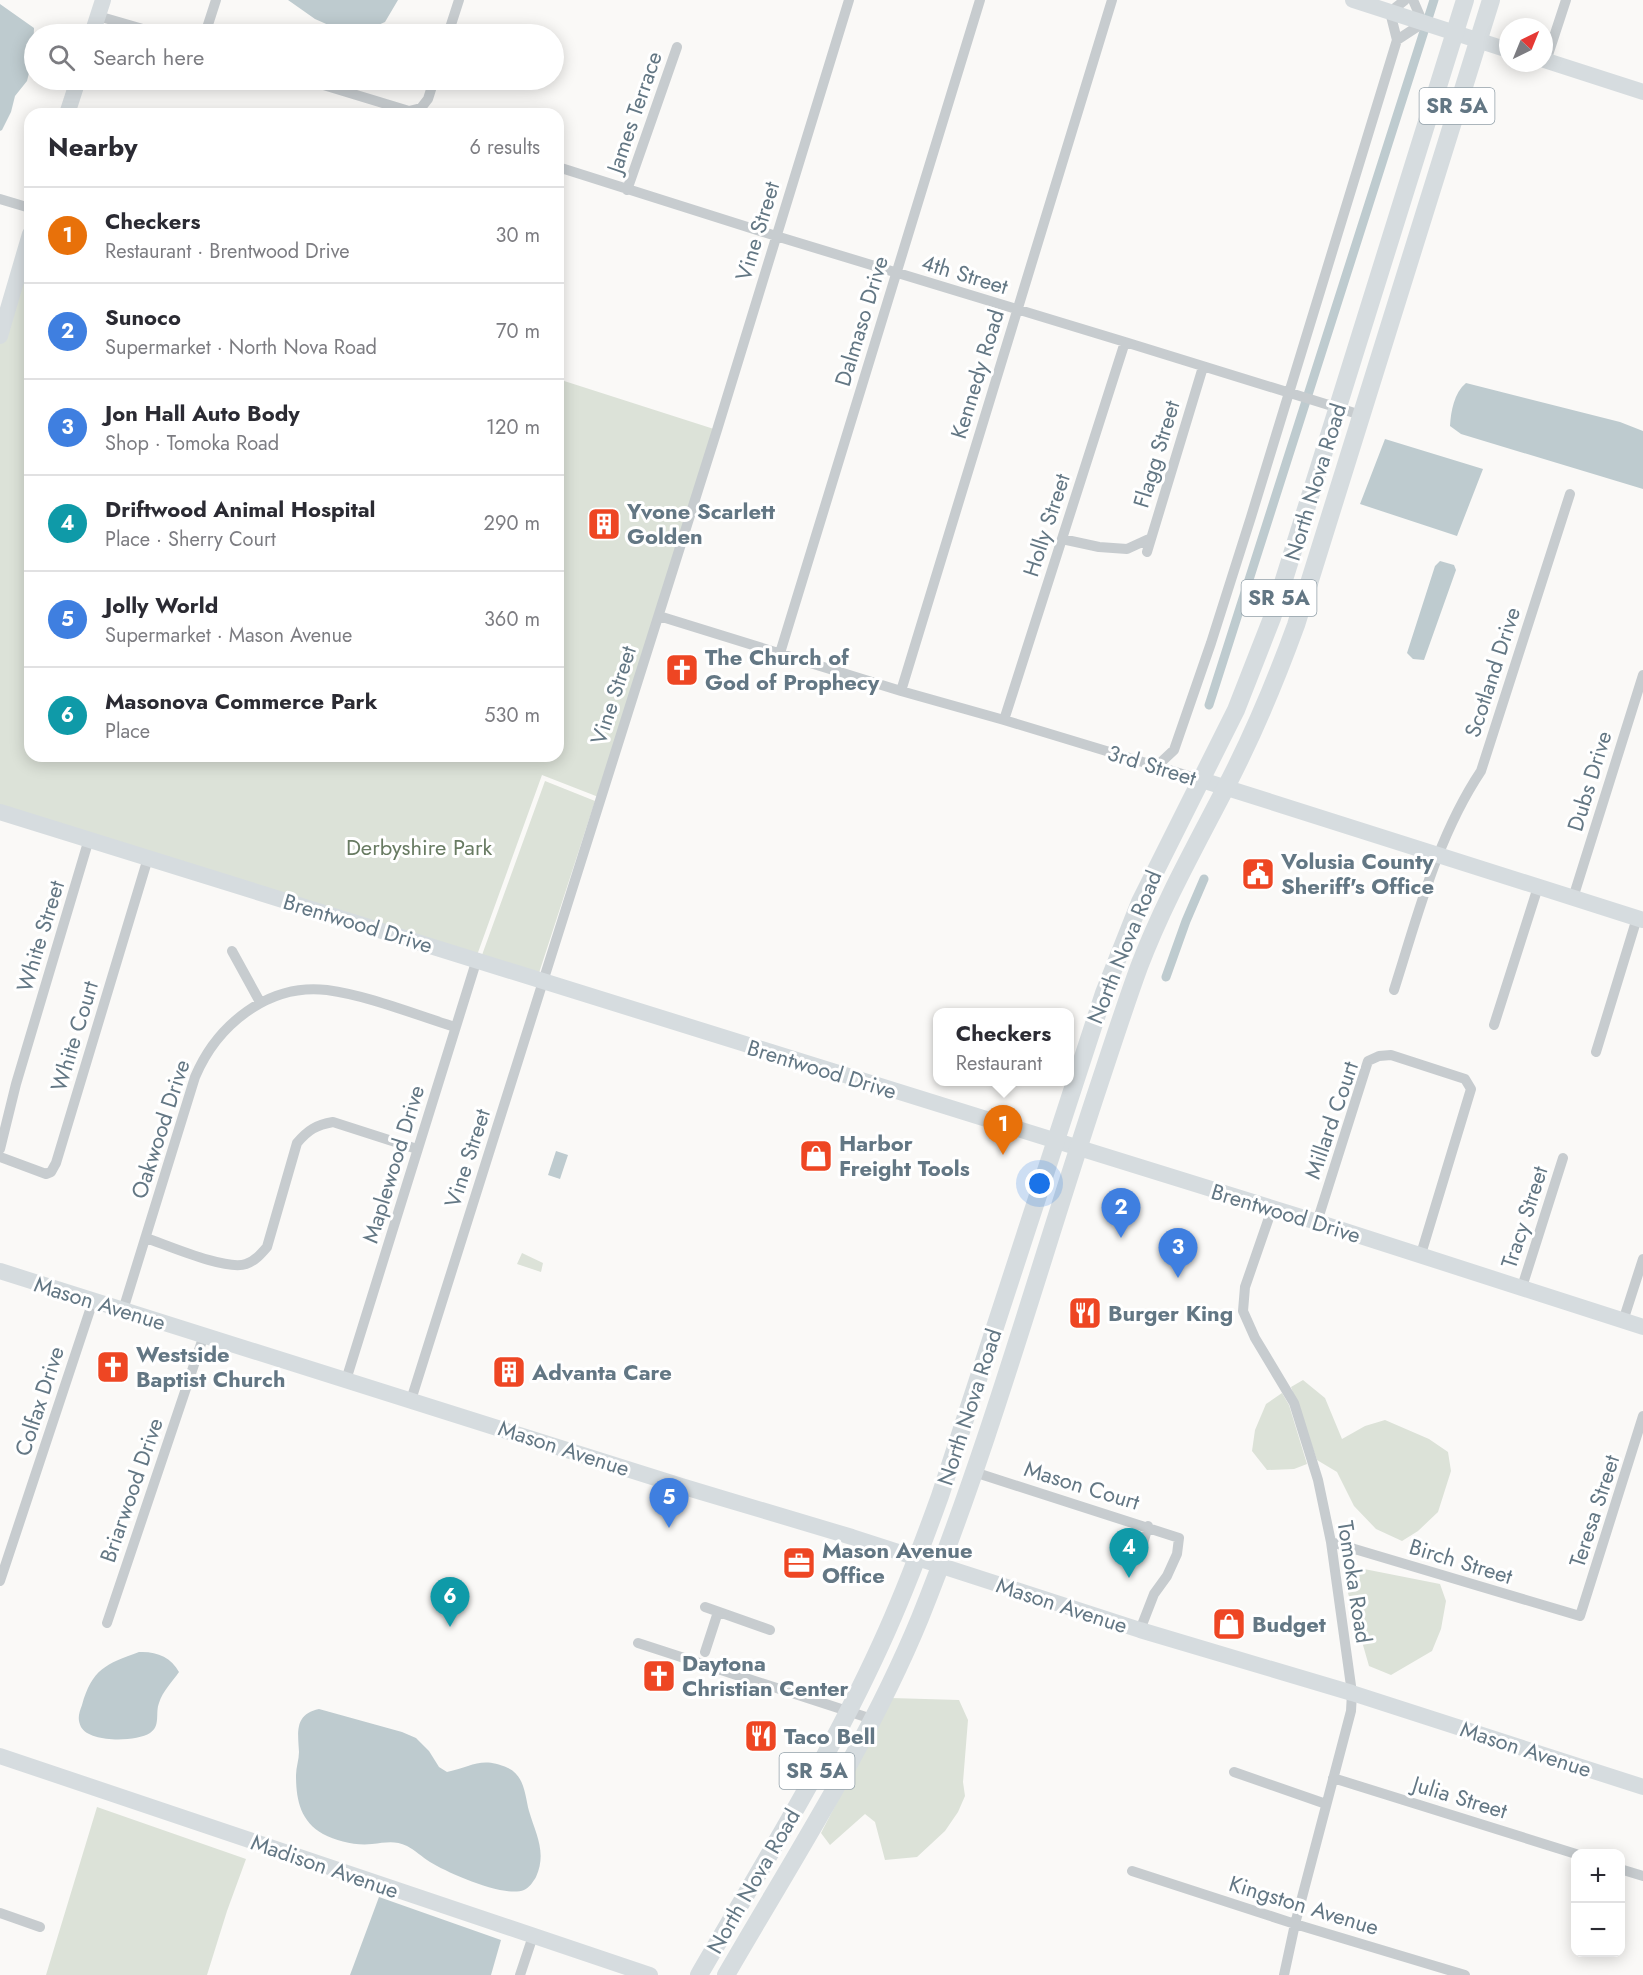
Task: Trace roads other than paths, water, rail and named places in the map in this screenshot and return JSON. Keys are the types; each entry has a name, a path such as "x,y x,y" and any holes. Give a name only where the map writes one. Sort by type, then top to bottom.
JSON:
{"main road":[{"name":"North Nova Road","path":"1074,1082 1093,1023 1129,929 1160,861 1236,710 1262,649 1332,407 1465,0"},
{"name":"North Nova Road","path":"726,1975 872,1719 918,1623 941,1565 974,1472 1125,1007 1155,928 1255,727 1285,655 1491,0"},
{"name":"North Nova Road","path":"699,1975 848,1711 882,1643 918,1558 1073,1086"},
{"path":"1012,1273 1019,1288 1022,1322"}],"street":[{"path":"209,24 216,0"},
{"path":"451,24 459,0"},
{"name":"Vine Street","path":"411,1400 849,0"},
{"name":"Dalmaso Drive","path":"780,653 980,0"},
{"name":"Kennedy Road","path":"901,691 1112,0"},
{"path":"1353,0 1499,47"},
{"path":"1390,12 1405,0"},
{"path":"1413,0 1423,23"},
{"path":"1553,38 1566,0"},
{"path":"95,24 100,8 137,24"},
{"path":"1182,775 1175,760 1174,750 1217,622 1370,133 1397,40 1390,12"},
{"path":"1397,40 1423,23"},
{"name":"James Terrace","path":"627,190 677,47"},
{"path":"1553,64 1643,92"},
{"path":"69,108 75,90"},
{"path":"340,90 399,108"},
{"path":"421,108 428,99 431,90"},
{"name":"4th Street","path":"564,169 1361,416"},
{"path":"0,199 24,206"},
{"path":"0,336 24,254"},
{"name":"Holly Street","path":"1004,720 1125,342"},
{"name":"Flagg Street","path":"1147,552 1203,367"},
{"name":"Scotland Drive","path":"1394,990 1437,855 1463,798 1481,771 1570,494"},
{"path":"1062,539 1099,547 1127,549 1151,538"},
{"name":"3rd Street","path":"658,616 1226,787 1640,919"},
{"name":"Dubs Drive","path":"1573,898 1643,675"},
{"path":"1156,767 1174,750"},
{"name":"Brentwood Drive","path":"0,812 1420,1254 1643,1327"},
{"name":"White Street","path":"0,1149 16,1084 89,839"},
{"name":"White Court","path":"0,1157 46,1174 51,1172 56,1163 148,858"},
{"path":"1494,1025 1538,887"},
{"path":"1596,1052 1640,919"},
{"path":"232,951 260,1002"},
{"name":"Maplewood Drive","path":"346,1380 477,959"},
{"name":"Oakwood Drive","path":"123,1310 195,1077 203,1058 228,1026 260,1002 304,990 325,990 351,994 455,1027"},
{"name":"Millard Court","path":"1317,1222 1368,1061 1379,1056 1391,1055 1465,1079 1471,1089 1420,1254"},
{"path":"146,1238 212,1261 231,1266 244,1265 256,1259 267,1246 297,1143 307,1131 333,1122 417,1149"},
{"name":"Tracy Street","path":"1522,1287 1563,1158"},
{"name":"Tomoka Road","path":"1272,1209 1245,1287 1243,1311 1255,1338 1294,1403 1318,1480 1331,1542 1352,1693 1351,1711 1295,1923 1284,1975"},
{"path":"1623,1321 1643,1258"},
{"name":"Mason Avenue","path":"0,1271 941,1565 1140,1630 1352,1693 1643,1787"},
{"name":"Colfax Drive","path":"0,1581 93,1301"},
{"name":"Briarwood Drive","path":"107,1623 204,1335"},
{"name":"Teresa Street","path":"1580,1616 1638,1454 1643,1416"},
{"name":"Mason Court","path":"974,1472 1148,1526 1179,1538 1177,1554 1167,1576 1154,1594 1140,1630"},
{"path":"1141,1551 1148,1526"},
{"name":"Birch Street","path":"1331,1542 1580,1616"},
{"path":"705,1607 770,1630"},
{"path":"705,1652 718,1612"},
{"path":"638,1643 872,1719"},
{"name":"Madison Avenue","path":"0,1756 650,1975"},
{"path":"1234,1772 1326,1804"},
{"name":"Julia Street","path":"1333,1778 1571,1853"},
{"path":"773,1847 793,1858"},
{"name":"Kingston Avenue","path":"1132,1871 1436,1970 1465,1975"},
{"path":"1625,1871 1643,1876"},
{"path":"0,1913 40,1927"},
{"path":"519,1975 533,1936"}],"waterway":[{"path":"1209,705 1434,0"},
{"path":"1166,977 1204,879"}],"place":[{"name":"Yvone Scarlett Golden","path":"604,524"},
{"name":"The Church of God of Prophecy","path":"682,670"},
{"name":"Volusia County Sheriff's Office","path":"1258,874"},
{"name":"Checkers","path":"1003,1155"},
{"name":"Harbor Freight Tools","path":"816,1156"},
{"name":"Sunoco","path":"1121,1238"},
{"name":"Jon Hall Auto Body","path":"1178,1278"},
{"name":"Burger King","path":"1085,1313"},
{"name":"Westside Baptist Church","path":"113,1367"},
{"name":"Advanta Care","path":"509,1372"},
{"name":"Jolly World","path":"669,1528"},
{"name":"Mason Avenue Office","path":"799,1563"},
{"name":"Driftwood Animal Hospital","path":"1129,1578"},
{"name":"Budget","path":"1229,1624"},
{"name":"Masonova Commerce Park","path":"450,1627"},
{"name":"Daytona Christian Center","path":"659,1676"},
{"name":"Taco Bell","path":"761,1736"}],"park label":[{"name":"Derbyshire Park","path":"419,847"}]}
